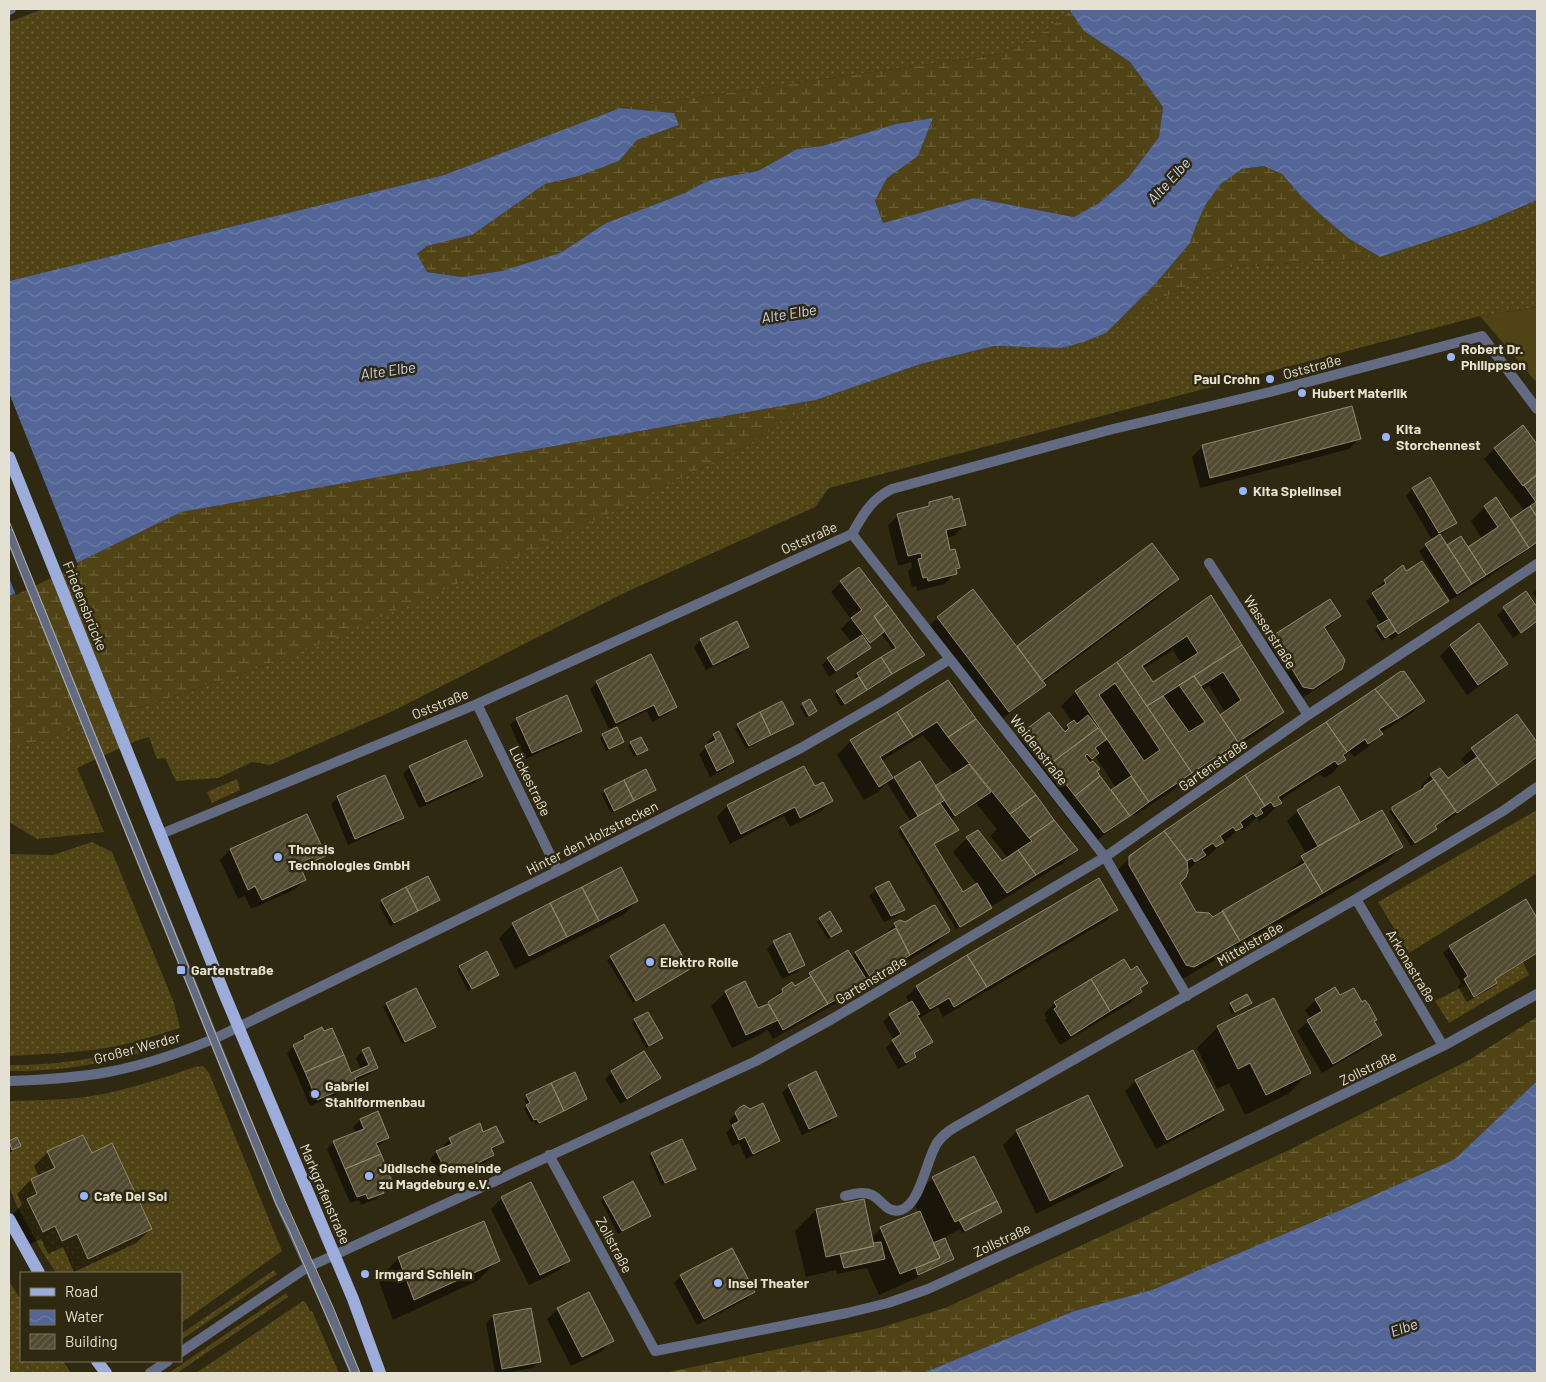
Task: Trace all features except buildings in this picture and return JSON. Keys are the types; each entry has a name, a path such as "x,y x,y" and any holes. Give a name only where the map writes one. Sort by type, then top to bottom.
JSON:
{"main road":[{"name":"Friedensbrücke","path":"9,457 161,834"},
{"name":"Markgrafenstraße","path":"161,834 238,1028 335,1255 380,1373"},
{"path":"9,1219 38,1272"},
{"path":"98,1362 106,1373"}],"street":[{"name":"Oststraße","path":"161,834 477,704 852,534 871,503 892,489 1109,430 1270,392 1482,336 1537,409"},
{"path":"9,533 280,1203 310,1266 355,1373"},
{"name":"Weidenstraße","path":"852,534 1105,858 1186,996"},
{"name":"Wasserstraße","path":"1209,563 1308,715"},
{"name":"Gartenstraße","path":"182,1351 292,1276 310,1266 756,1061 788,1044 1105,858 1308,715 1537,564"},
{"name":"Hinter den Holzstrecken","path":"238,1028 558,871 815,740 950,659"},
{"name":"Lückestraße","path":"477,704 558,871"},
{"name":"Mittelstraße","path":"845,1196 867,1194 874,1196 890,1210 904,1208 912,1202 930,1157 939,1140 948,1132 1356,899 1503,811 1537,787"},
{"name":"Arkonastraße","path":"1356,899 1443,1046"},
{"name":"Zollstraße","path":"549,1155 655,1350 847,1314 920,1292 1175,1176 1443,1046 1537,994"},
{"name":"Großer Werder","path":"9,1081 55,1079 120,1070 176,1053 238,1028"},
{"path":"150,1373 166,1362"}],"green space":[{"path":"43,9 1072,9 1039,36 1000,54 620,108 444,175 9,281 9,22"},
{"path":"1070,11 1084,31 1130,62 1163,107 1159,137 1128,178 1099,203 1074,217 974,198 883,223 875,201 887,178 918,156 933,118 896,124 822,146 797,149 758,171 713,179 685,193 606,223 560,253 501,271 462,277 427,272 417,254 427,246 472,235 545,184 579,176 619,161 637,140 679,125 674,113 620,108 1000,54 1039,36"},
{"path":"1264,166 1282,174 1300,195 1348,238 1380,257 1222,268 1157,301 1106,333 1157,282 1190,243 1206,204 1221,184 1242,169"},
{"path":"1537,200 1537,307 1480,316 829,488 815,507 624,593 395,710 270,765 252,762 218,778 176,781 165,758 157,759 149,737 133,742 77,768 104,832 37,839 9,822 9,751 285,659 661,488 748,445 816,400 921,364 994,346 1062,348 1106,333 1157,301 1222,268 1380,257 1481,224"},
{"path":"1537,307 1537,383 1480,316"},
{"path":"816,400 748,445 661,488 527,553 285,659 9,751 9,596 181,512"},
{"path":"237,779 240,790 212,803 207,792"},
{"path":"1537,810 1537,873 1409,953 1378,902"},
{"path":"92,842 112,852 174,1003 180,1028 117,1046 63,1053 9,1056 9,854 53,855"},
{"path":"1523,962 1529,975 1449,1023 1435,1001 1466,985 1474,998 1497,985 1494,979"},
{"path":"1537,1017 1537,1081 1455,1159 1152,1290 1074,1311 923,1373 664,1373 879,1328 945,1308 1291,1149 1469,1060"},
{"path":"177,1036 179,1042 95,1064 31,1071 9,1071 9,1065 31,1065 94,1058"},
{"path":"203,1066 209,1073 282,1251 182,1322 182,1272 55,1272 16,1204 9,1186 9,1103 12,1101 70,1099 93,1096 137,1086"},
{"path":"274,1270 277,1274 182,1339 182,1333"},
{"path":"9,1281 20,1298 20,1362 64,1362 71,1373 9,1373"},
{"path":"286,1293 288,1297 177,1373 169,1373"},
{"path":"303,1301 312,1311 339,1373 196,1373"}],"water":[{"name":"Alte Elbe","path":"1072,9 1537,9 1537,200 1481,224 1380,257 1348,238 1300,195 1282,174 1264,166 1242,169 1221,184 1206,204 1190,243 1157,282 1106,333 1083,342 1062,348 994,346 921,364 816,400 181,512 9,596 9,281 444,175 620,108 674,113 679,125 637,140 619,161 579,176 545,184 472,235 427,246 417,254 427,272 462,277 501,271 560,253 606,223 685,193 713,179 758,171 797,149 822,146 896,124 933,118 918,156 887,178 875,201 883,223 974,198 1074,217 1099,203 1128,178 1159,137 1163,107 1130,62 1084,31 1070,11"},
{"name":"Elbe","path":"1537,1081 1537,1373 923,1373 1074,1311 1152,1290 1455,1159"}],"pier":[{"path":"9,393 78,565 16,595 9,578"}],"tram line":[{"path":"9,521 231,1072 360,1373"},
{"path":"9,544 276,1204 351,1373"}],"place":[{"name":"Robert Dr. Philippson","path":"1451,357"},
{"name":"Paul Crohn","path":"1270,379"},
{"name":"Hubert Materlik","path":"1302,393"},
{"name":"Kita Storchennest","path":"1386,437"},
{"name":"Kita Spielinsel","path":"1243,491"},
{"name":"Thorsis Technologies GmbH","path":"278,857"},
{"name":"Elektro Rolle","path":"650,962"},
{"name":"Gartenstraße","path":"181,970"},
{"name":"Gabriel Stahlformenbau","path":"315,1094"},
{"name":"Jüdische Gemeinde zu Magdeburg e.V.","path":"369,1176"},
{"name":"Cafe Del Sol","path":"84,1196"},
{"name":"Irmgard Schlein","path":"365,1274"},
{"name":"Insel Theater","path":"718,1283"}]}
